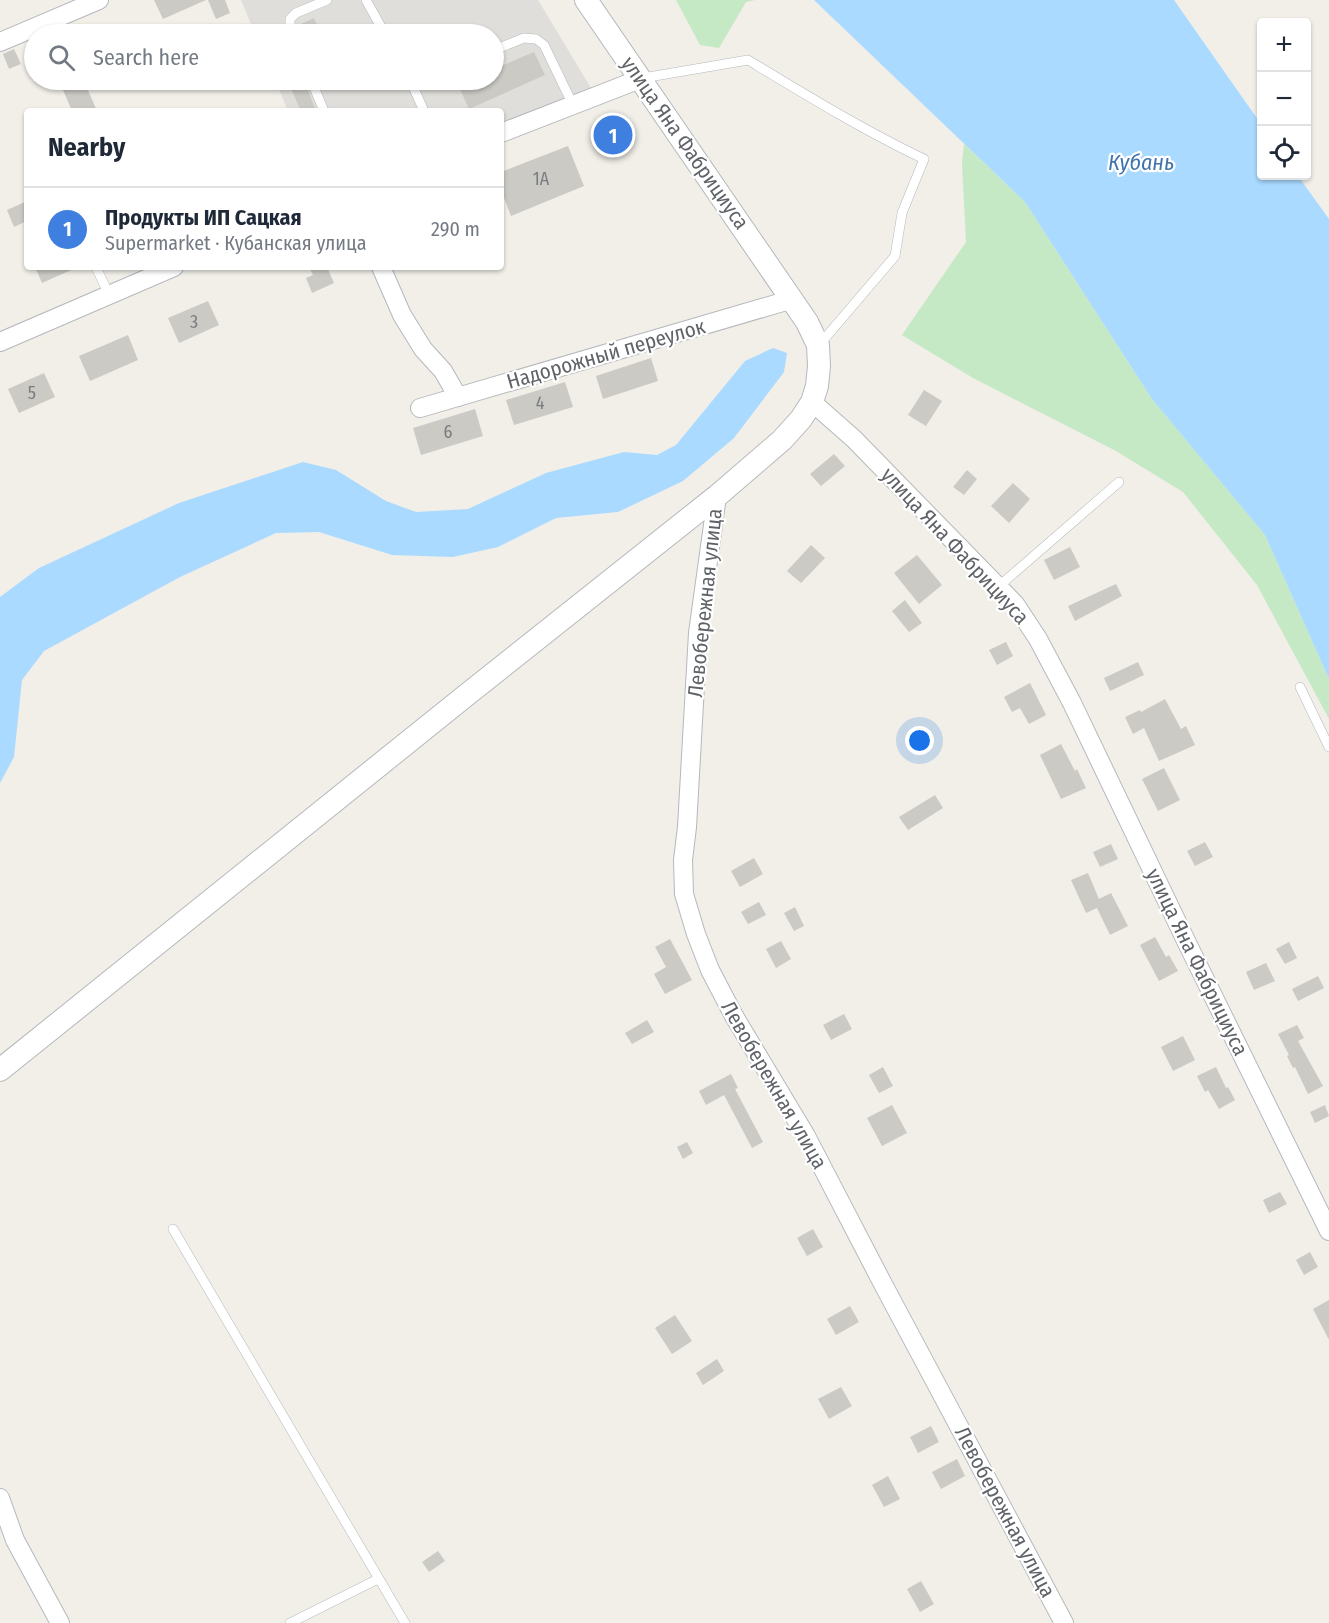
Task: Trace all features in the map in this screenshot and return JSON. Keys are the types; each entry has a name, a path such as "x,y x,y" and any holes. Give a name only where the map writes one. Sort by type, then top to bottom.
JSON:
{"street":[{"path":"42,24 99,0"},
{"name":"улица Яна Фабрициуса","path":"586,0 807,322 818,345 817,386 812,402 854,439 1015,604 1038,639 1072,703 1329,1231"},
{"path":"0,42 24,32"},
{"path":"504,132 640,79"},
{"path":"0,342 167,270"},
{"path":"382,270 402,315 423,350 443,371 458,397"},
{"name":"Надорожный переулок","path":"420,408 793,299"},
{"path":"0,1070 717,496 782,440 801,419 812,402"},
{"name":"Левобережная улица","path":"717,496 699,633 683,860 684,894 696,934 724,998 806,1137 1064,1623"},
{"path":"0,1498 15,1540 60,1623"}],"lane":[{"path":"290,24 290,19 296,13 327,0"},
{"path":"366,0 380,24"},
{"path":"504,46 524,38 536,39 544,45 573,105"},
{"path":"640,79 748,60 826,107 924,159 902,213 896,256 818,345"},
{"path":"315,90 323,108"},
{"path":"417,90 423,108"},
{"path":"97,270 109,295"},
{"path":"998,587 1119,482"},
{"path":"1300,687 1329,747"},
{"path":"173,1229 405,1623"},
{"path":"290,1623 378,1579"}],"shaded area":[{"path":"241,0 538,0 591,88 504,122 504,108 287,108 279,90 504,90 504,24 251,24"}],"green space":[{"path":"676,0 755,0 746,2 719,48 700,45"},
{"path":"964,144 1025,202 1152,399 1265,535 1329,679 1329,719 1257,585 1183,492 1116,451 973,378 902,335 966,242 962,164"}],"water":[{"name":"Кубань","path":"814,0 1174,0 1257,118 1257,180 1301,180 1329,219 1329,679 1265,535 1152,399 1025,202"},
{"path":"773,348 787,353 784,372 734,438 683,481 618,512 556,518 498,547 453,557 392,555 319,532 276,533 180,577 44,651 22,680 14,757 0,783 0,597 39,568 179,503 303,462 336,470 386,501 416,512 468,509 546,473 624,452 657,455 676,445 745,361"}],"building":[{"path":"154,0 206,0 163,19"},
{"path":"208,0 225,0 230,13 216,19"},
{"path":"314,18 317,24 301,24"},
{"path":"14,49 21,64 9,69 3,54"},
{"path":"534,52 545,75 469,108 460,90 504,90 504,65"},
{"path":"63,90 88,90 96,108 71,108"},
{"path":"292,90 308,90 315,108 300,108"},
{"path":"613,118 632,146 615,158 596,130"},
{"path":"568,146 584,186 511,216 504,198 504,171"},
{"path":"24,202 24,222 14,227 7,210"},
{"path":"36,270 71,270 42,283"},
{"path":"310,270 328,270 334,283 312,293 306,278 313,275"},
{"path":"208,301 219,325 179,343 168,318"},
{"path":"128,335 138,360 90,381 79,356"},
{"path":"651,358 658,381 603,399 596,376"},
{"path":"44,373 55,397 19,413 8,389"},
{"path":"565,382 573,407 514,425 506,400"},
{"path":"924,390 942,401 926,426 908,415"},
{"path":"475,409 483,436 421,455 413,428"},
{"path":"834,454 845,466 821,486 810,474"},
{"path":"967,470 977,479 964,495 953,487"},
{"path":"1013,483 1030,499 1009,523 991,506"},
{"path":"811,545 825,558 801,583 787,571"},
{"path":"1070,547 1080,567 1054,580 1044,560"},
{"path":"917,555 942,585 919,604 894,573"},
{"path":"1116,584 1122,596 1075,621 1068,606"},
{"path":"905,600 922,623 909,632 892,611"},
{"path":"1006,642 1013,656 997,665 989,650"},
{"path":"1138,662 1144,675 1110,691 1104,678"},
{"path":"1030,683 1046,715 1029,724 1020,708 1012,712 1004,697"},
{"path":"1165,699 1181,729 1186,726 1195,745 1159,761 1144,728 1133,734 1125,717 1140,710 1141,712"},
{"path":"1061,744 1086,788 1061,799 1040,755"},
{"path":"1164,768 1180,800 1158,811 1142,779"},
{"path":"935,795 943,808 908,830 899,817"},
{"path":"1205,842 1213,857 1195,866 1187,851"},
{"path":"1111,844 1118,859 1100,867 1093,852"},
{"path":"754,858 763,874 740,887 731,871"},
{"path":"1088,873 1099,899 1111,893 1128,926 1110,935 1097,908 1086,913 1071,880"},
{"path":"759,902 766,915 748,924 741,912"},
{"path":"795,907 804,926 794,931 784,913"},
{"path":"1155,937 1166,957 1169,955 1178,971 1159,981 1140,945"},
{"path":"670,939 692,980 665,994 654,974 666,967 655,947"},
{"path":"781,941 791,959 776,968 766,949"},
{"path":"1289,942 1297,958 1285,964 1276,949"},
{"path":"1266,963 1275,981 1254,990 1246,972"},
{"path":"1318,976 1324,988 1298,1001 1292,989"},
{"path":"844,1014 852,1029 831,1040 823,1025"},
{"path":"647,1020 654,1032 632,1044 625,1033"},
{"path":"1297,1025 1304,1038 1298,1041 1323,1086 1308,1094 1278,1034"},
{"path":"1183,1036 1195,1060 1173,1071 1161,1047"},
{"path":"883,1067 893,1086 879,1093 869,1075"},
{"path":"1216,1067 1226,1088 1228,1087 1235,1100 1219,1109 1208,1090 1205,1092 1197,1076"},
{"path":"731,1074 738,1088 735,1089 763,1142 752,1148 724,1095 706,1105 699,1091"},
{"path":"892,1105 907,1133 882,1146 867,1118"},
{"path":"1325,1105 1329,1116 1315,1123 1310,1112"},
{"path":"687,1142 693,1153 683,1159 677,1147"},
{"path":"1280,1192 1287,1204 1269,1213 1263,1200"},
{"path":"813,1229 823,1247 807,1256 797,1238"},
{"path":"1310,1252 1318,1267 1304,1275 1296,1260"},
{"path":"1329,1300 1329,1340 1313,1309"},
{"path":"850,1306 859,1322 836,1335 827,1319"},
{"path":"675,1315 692,1341 672,1354 655,1328"},
{"path":"717,1359 724,1371 703,1385 696,1373"},
{"path":"841,1387 852,1406 829,1419 818,1399"},
{"path":"931,1426 939,1442 918,1453 910,1437"},
{"path":"957,1459 965,1476 941,1489 932,1472"},
{"path":"888,1476 900,1499 884,1507 872,1485"},
{"path":"438,1551 445,1561 429,1572 422,1562"},
{"path":"921,1581 934,1604 920,1612 907,1589"}],"place":[{"name":"Продукты ИП Сацкая","path":"613,135"}]}
